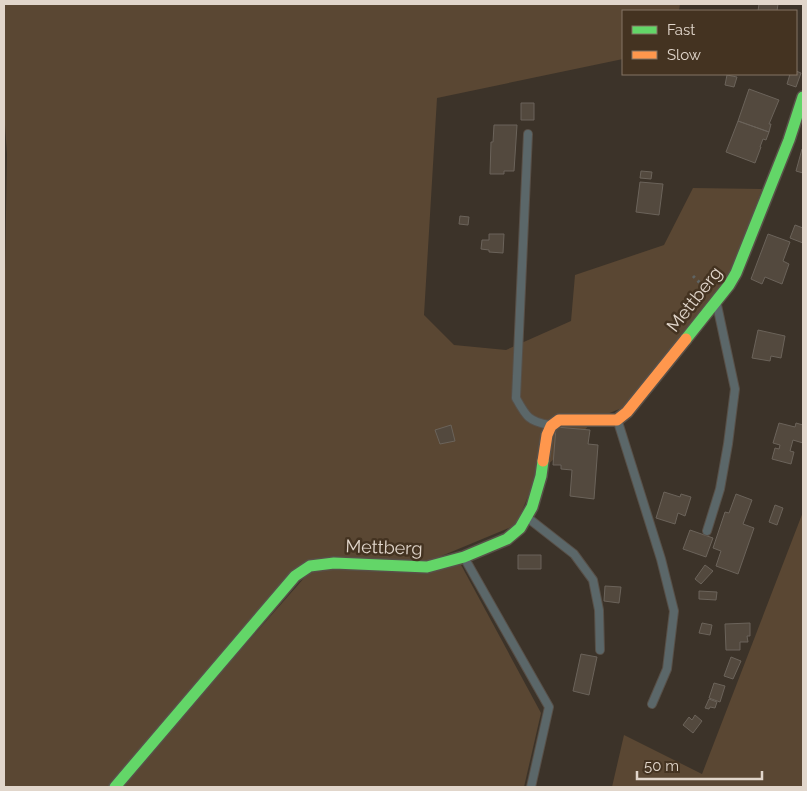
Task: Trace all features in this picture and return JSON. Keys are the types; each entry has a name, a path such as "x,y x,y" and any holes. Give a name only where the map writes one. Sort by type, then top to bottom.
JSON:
{"street":[{"name":"Mettberg","path":"617,420 627,412 729,285 736,273 793,141 803,97"},
{"path":"551,426 559,420 617,420"},
{"name":"Mettberg","path":"115,787 296,576 310,566 334,563 427,567 464,557 507,539 520,528 532,507 541,476 547,435 551,426"}],"lane":[{"path":"528,134 516,398 526,416 538,423 551,426"},
{"path":"707,531 720,489 735,388 716,300"},
{"path":"617,420 661,559 674,611 666,669 652,704"},
{"path":"526,517 574,554 592,580 599,610 600,650"},
{"path":"464,557 549,707 531,787"}],"shaded area":[{"path":"4,4 680,4 679,10 622,10 622,59 437,98 424,315 454,345 506,350 571,321 575,275 664,245 693,188 762,189 728,279 627,406 597,418 537,475 516,525 427,562 309,563 110,787 4,787 4,326 7,154 4,111"},
{"path":"803,512 803,787 612,787 624,735 702,774"},
{"path":"460,563 541,713 524,787 120,787 312,569"}],"building":[{"path":"759,4 778,4 777,10 758,10"},
{"path":"797,71 801,73 796,87 787,84 790,75 797,75"},
{"path":"727,75 737,77 734,87 725,85"},
{"path":"749,89 779,100 769,124 771,124 769,132 738,121"},
{"path":"521,103 534,103 534,120 521,120"},
{"path":"738,121 769,132 766,140 763,139 755,163 726,152"},
{"path":"494,125 517,125 514,171 504,171 504,174 490,174 491,142 493,142"},
{"path":"803,149 803,173 796,171"},
{"path":"641,171 652,172 651,179 640,178"},
{"path":"640,182 663,184 659,215 636,212"},
{"path":"460,216 469,217 468,225 459,224"},
{"path":"795,225 803,228 803,243 790,238"},
{"path":"489,234 504,234 503,253 489,252 489,250 481,249 482,240 489,240"},
{"path":"768,234 790,242 783,261 789,264 782,284 765,277 762,284 751,279"},
{"path":"758,330 785,336 781,358 771,356 770,361 752,358"},
{"path":"779,423 795,427 796,423 803,425 803,443 793,440 790,451 794,452 791,464 772,459 775,448 779,449 780,445 773,443"},
{"path":"451,425 455,441 440,444 435,430"},
{"path":"556,427 590,430 588,444 598,445 594,499 570,496 572,470 561,469 561,465 553,465"},
{"path":"664,492 680,497 681,494 691,497 685,516 678,513 675,524 656,518"},
{"path":"736,494 752,500 743,524 754,528 738,574 716,566 721,551 713,548 725,512 729,513"},
{"path":"775,505 783,508 777,525 769,522"},
{"path":"690,530 713,538 706,557 683,549"},
{"path":"518,555 541,555 541,569 518,569"},
{"path":"705,565 713,571 701,584 695,579"},
{"path":"605,586 621,587 619,603 604,601"},
{"path":"699,591 717,592 716,600 699,599"},
{"path":"702,623 712,625 710,635 699,633"},
{"path":"750,623 750,636 747,636 748,642 740,642 740,650 726,650 725,624"},
{"path":"581,654 597,657 589,695 573,691"},
{"path":"731,657 741,661 733,679 724,676"},
{"path":"714,683 725,686 720,702 709,698"},
{"path":"709,699 717,702 715,708 705,708"},
{"path":"695,715 702,721 693,733 683,725 689,717 692,720"}],"traffic: fast":[{"path":"686,339 729,285 736,273 789,140 803,97"},
{"path":"115,787 295,576 310,566 334,563 427,567 464,557 507,539 520,528 532,507 541,476 543,461"}],"traffic: slow":[{"path":"543,461 547,435 551,426 559,420 617,420 627,412 686,339"}]}
